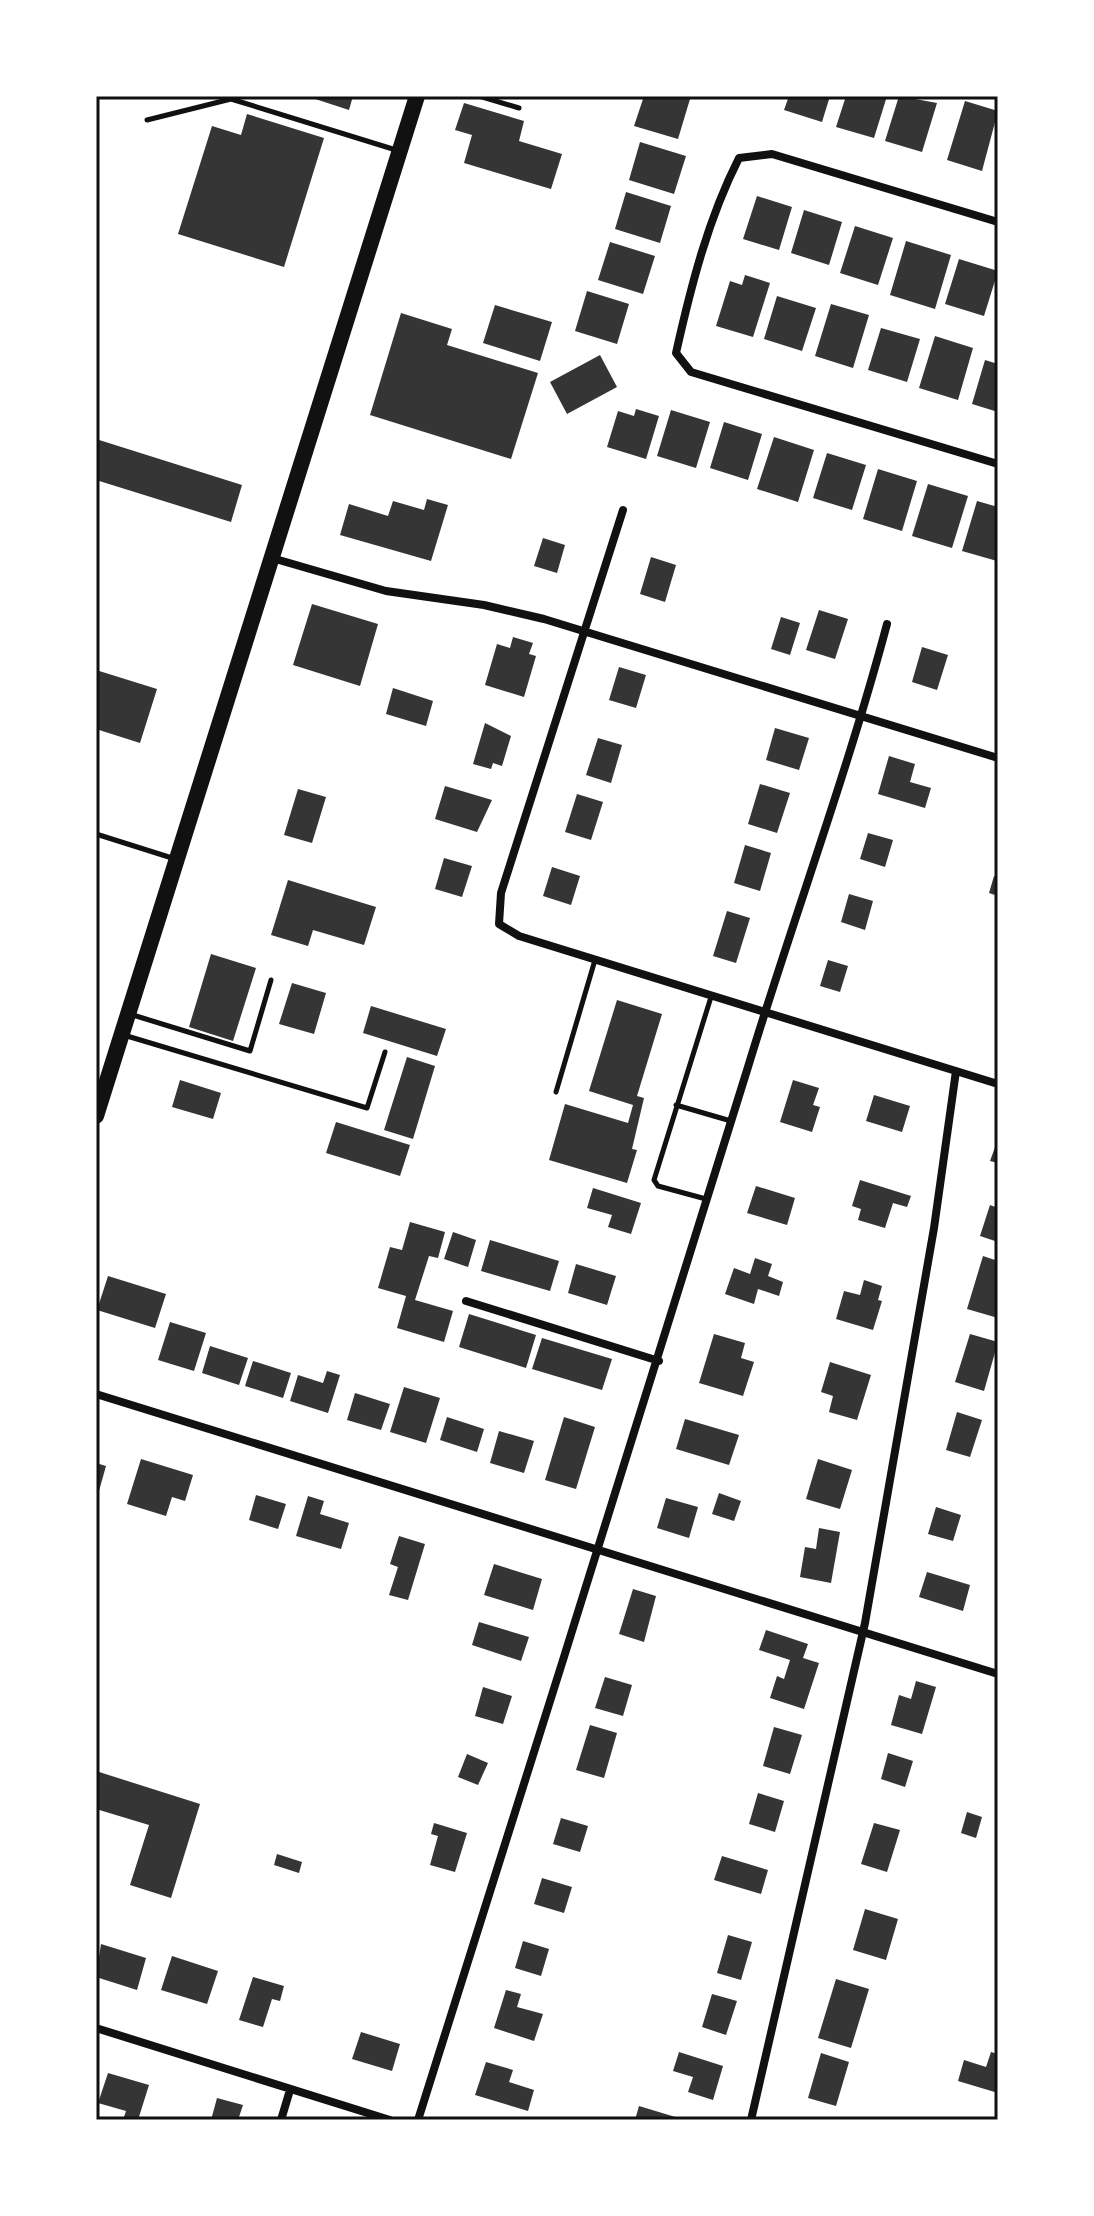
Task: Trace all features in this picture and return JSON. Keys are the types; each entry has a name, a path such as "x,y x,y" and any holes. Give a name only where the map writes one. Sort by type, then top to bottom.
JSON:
{"main road":[{"path":"96,1116 417,96"}],"street":[{"path":"998,222 772,154 739,158 724,188 691,284 676,353 691,372 998,464"},
{"path":"623,510 501,893 499,924 519,936 998,1084"},
{"path":"272,558 386,591 484,605 585,631 998,758"},
{"path":"418,2120 659,1361 764,1013 863,716 887,624"},
{"path":"751,2120 862,1632 934,1228 956,1071"},
{"path":"466,1301 659,1361"},
{"path":"96,1394 998,1674"},
{"path":"96,2028 390,2120"},
{"path":"281,2120 290,2090"}],"lane":[{"path":"479,96 519,108"},
{"path":"147,120 231,99 401,151"},
{"path":"96,834 177,859"},
{"path":"556,1092 595,960"},
{"path":"128,1014 250,1051 271,980"},
{"path":"707,1200 658,1186 654,1180 711,997"},
{"path":"122,1034 367,1108 385,1052"},
{"path":"676,1105 731,1121"}],"building":[{"path":"306,96 353,96 349,110"},
{"path":"644,96 690,99 678,139 634,126"},
{"path":"789,96 830,96 822,122 784,110"},
{"path":"846,96 887,96 874,138 836,127"},
{"path":"899,96 937,103 922,152 885,141"},
{"path":"965,101 998,111 982,171 947,160"},
{"path":"464,103 524,121 519,141 562,154 551,189 464,163 472,135 455,130"},
{"path":"247,114 324,138 284,267 178,234 212,126 241,135"},
{"path":"640,142 686,156 674,194 629,180"},
{"path":"626,192 671,206 660,243 615,229"},
{"path":"757,196 792,207 779,250 743,239"},
{"path":"804,210 842,222 829,265 791,253"},
{"path":"855,226 893,238 878,285 840,273"},
{"path":"906,241 951,255 935,309 890,295"},
{"path":"610,242 655,256 643,294 598,280"},
{"path":"959,259 998,271 984,316 945,304"},
{"path":"745,275 770,283 753,337 716,326 730,281 742,285"},
{"path":"587,291 629,304 617,344 575,331"},
{"path":"777,296 816,308 802,351 764,339"},
{"path":"831,304 869,315 853,368 815,356"},
{"path":"495,305 552,322 540,361 483,343"},
{"path":"401,313 452,329 447,345 538,373 511,459 370,415"},
{"path":"881,328 920,339 907,382 868,370"},
{"path":"935,336 973,348 958,400 919,388"},
{"path":"600,355 617,387 567,414 550,382"},
{"path":"985,360 998,364 998,412 972,404"},
{"path":"636,409 659,416 646,459 607,447 618,411 634,416"},
{"path":"671,410 710,422 696,468 657,456"},
{"path":"724,422 762,434 748,480 710,468"},
{"path":"774,437 814,450 798,502 757,489"},
{"path":"96,439 242,485 231,522 96,480"},
{"path":"827,453 866,465 852,510 813,498"},
{"path":"878,469 917,481 902,531 863,519"},
{"path":"928,484 968,496 952,548 912,536"},
{"path":"427,499 448,505 431,561 340,535 349,504 388,516 393,501 424,510"},
{"path":"977,501 998,507 997,561 962,551"},
{"path":"543,538 565,545 557,573 534,566"},
{"path":"651,557 676,565 665,602 640,594"},
{"path":"312,604 378,624 360,686 293,665"},
{"path":"819,610 848,619 835,659 806,650"},
{"path":"781,617 800,623 790,655 771,649"},
{"path":"513,637 533,643 529,654 536,656 524,697 485,685 497,644 510,648"},
{"path":"922,647 948,655 937,690 912,682"},
{"path":"619,667 646,675 636,708 609,700"},
{"path":"96,670 157,689 140,743 96,729"},
{"path":"393,688 433,701 426,726 386,714"},
{"path":"485,723 511,736 502,766 493,763 491,769 473,764"},
{"path":"775,728 809,738 799,770 766,760"},
{"path":"598,738 622,745 611,783 586,775"},
{"path":"889,756 915,764 910,782 931,788 925,808 878,794"},
{"path":"760,784 790,793 777,833 748,824"},
{"path":"445,786 492,800 477,832 435,819"},
{"path":"298,789 326,797 312,843 284,835"},
{"path":"577,794 603,802 591,840 565,832"},
{"path":"868,833 893,840 885,867 860,859"},
{"path":"745,845 771,853 760,891 734,883"},
{"path":"444,858 472,866 462,897 435,889"},
{"path":"552,867 580,876 571,905 543,896"},
{"path":"994,876 998,878 998,896 989,893"},
{"path":"288,880 376,907 364,945 313,930 308,946 271,935"},
{"path":"849,894 873,901 865,930 841,922"},
{"path":"727,911 750,918 736,963 713,956"},
{"path":"211,954 256,968 233,1041 189,1027"},
{"path":"828,960 848,966 840,992 820,986"},
{"path":"292,983 326,993 314,1034 279,1024"},
{"path":"617,1000 662,1014 637,1096 644,1098 632,1149 637,1150 627,1183 549,1160 565,1104 628,1123 633,1105 589,1091"},
{"path":"371,1006 446,1029 437,1056 363,1033"},
{"path":"407,1057 435,1066 413,1139 384,1130"},
{"path":"180,1080 221,1093 213,1119 172,1107"},
{"path":"793,1080 819,1088 813,1105 820,1107 812,1132 780,1122"},
{"path":"874,1095 910,1106 902,1132 866,1121"},
{"path":"336,1122 410,1145 400,1176 326,1153"},
{"path":"998,1139 998,1163 990,1161"},
{"path":"860,1180 911,1196 907,1207 893,1203 885,1228 858,1220 861,1209 852,1206"},
{"path":"756,1186 795,1198 787,1225 747,1213"},
{"path":"593,1188 641,1203 631,1234 608,1227 612,1215 587,1208"},
{"path":"990,1205 998,1208 998,1242 980,1236"},
{"path":"410,1222 445,1232 438,1258 429,1256 415,1300 453,1311 444,1342 397,1328 406,1296 378,1288 390,1247 402,1250"},
{"path":"453,1232 476,1240 468,1267 444,1259"},
{"path":"490,1240 559,1261 550,1291 481,1271"},
{"path":"983,1256 998,1261 998,1318 967,1309"},
{"path":"755,1258 772,1264 768,1276 783,1282 779,1296 758,1289 754,1304 725,1294 734,1268 750,1274"},
{"path":"576,1264 616,1276 607,1305 568,1293"},
{"path":"108,1276 166,1294 155,1328 97,1310"},
{"path":"864,1280 882,1286 878,1300 882,1301 873,1330 836,1319 844,1291 860,1295"},
{"path":"469,1314 536,1335 526,1368 459,1347"},
{"path":"170,1322 206,1333 194,1371 158,1360"},
{"path":"714,1334 745,1343 741,1358 754,1362 743,1396 699,1383"},
{"path":"970,1334 998,1342 984,1391 955,1382"},
{"path":"542,1338 612,1359 602,1390 532,1369"},
{"path":"210,1346 248,1358 239,1385 202,1373"},
{"path":"253,1361 291,1373 283,1398 245,1386"},
{"path":"830,1362 871,1375 857,1420 829,1412 833,1396 821,1392"},
{"path":"327,1371 340,1375 328,1413 290,1401 298,1375 323,1383"},
{"path":"404,1387 440,1398 426,1443 390,1432"},
{"path":"355,1393 390,1404 381,1430 347,1420"},
{"path":"957,1412 982,1420 970,1457 946,1450"},
{"path":"447,1417 484,1429 477,1452 440,1440"},
{"path":"564,1417 595,1427 576,1489 545,1480"},
{"path":"685,1419 739,1435 729,1465 676,1449"},
{"path":"499,1431 534,1441 524,1473 490,1463"},
{"path":"141,1459 193,1475 185,1501 172,1497 166,1516 127,1504"},
{"path":"818,1459 852,1470 840,1509 806,1499"},
{"path":"96,1463 106,1466 97,1498 96,1498"},
{"path":"719,1493 741,1501 734,1521 712,1514"},
{"path":"256,1495 286,1504 278,1529 249,1520"},
{"path":"308,1496 324,1501 320,1514 349,1523 341,1549 296,1536"},
{"path":"666,1498 698,1507 689,1538 657,1528"},
{"path":"936,1507 961,1515 953,1541 928,1534"},
{"path":"819,1528 840,1532 831,1583 800,1577 805,1547 816,1549"},
{"path":"399,1536 425,1544 408,1600 389,1595 398,1567 390,1564"},
{"path":"494,1564 542,1579 533,1610 484,1595"},
{"path":"927,1572 970,1585 963,1611 919,1597"},
{"path":"633,1589 656,1596 644,1642 619,1634"},
{"path":"479,1622 529,1637 521,1661 472,1645"},
{"path":"766,1630 808,1644 803,1658 819,1663 804,1709 770,1698 777,1676 784,1679 790,1660 759,1650"},
{"path":"605,1677 632,1685 623,1716 595,1708"},
{"path":"916,1681 936,1687 922,1734 891,1725 899,1695 911,1699"},
{"path":"483,1687 512,1696 503,1724 475,1716"},
{"path":"590,1725 617,1733 604,1778 576,1770"},
{"path":"774,1727 802,1735 790,1774 763,1766"},
{"path":"888,1753 913,1761 905,1787 881,1779"},
{"path":"467,1754 488,1763 478,1785 458,1777"},
{"path":"96,1771 200,1804 171,1898 130,1885 149,1825 96,1809"},
{"path":"758,1793 784,1801 775,1832 749,1824"},
{"path":"967,1812 982,1817 976,1838 961,1833"},
{"path":"561,1818 588,1826 580,1852 553,1844"},
{"path":"434,1823 467,1833 455,1872 430,1865 438,1836 431,1834"},
{"path":"874,1823 900,1830 887,1872 861,1864"},
{"path":"277,1854 302,1862 299,1873 274,1865"},
{"path":"722,1856 768,1870 761,1894 714,1880"},
{"path":"542,1878 572,1887 564,1913 534,1904"},
{"path":"865,1909 898,1919 886,1960 853,1950"},
{"path":"728,1935 752,1942 741,1980 717,1973"},
{"path":"523,1941 549,1949 541,1976 515,1968"},
{"path":"101,1944 146,1958 137,1990 96,1977"},
{"path":"172,1956 218,1971 207,2004 161,1990"},
{"path":"253,1977 284,1986 280,2001 272,1999 263,2027 239,2020"},
{"path":"836,1979 869,1989 851,2048 818,2038"},
{"path":"506,1990 521,1994 517,2007 543,2014 534,2041 494,2028"},
{"path":"712,1994 737,2001 726,2035 702,2027"},
{"path":"361,2032 400,2044 392,2071 352,2059"},
{"path":"679,2052 723,2066 713,2100 688,2092 693,2077 673,2071"},
{"path":"991,2052 998,2054 998,2093 958,2081 964,2060 986,2067"},
{"path":"821,2053 849,2062 836,2106 808,2098"},
{"path":"486,2062 513,2070 509,2082 534,2090 528,2111 475,2095"},
{"path":"108,2073 149,2085 138,2120 123,2120 126,2111 98,2103"},
{"path":"217,2098 243,2105 238,2120 211,2120"},
{"path":"639,2106 682,2119 682,2120 635,2120"}]}
